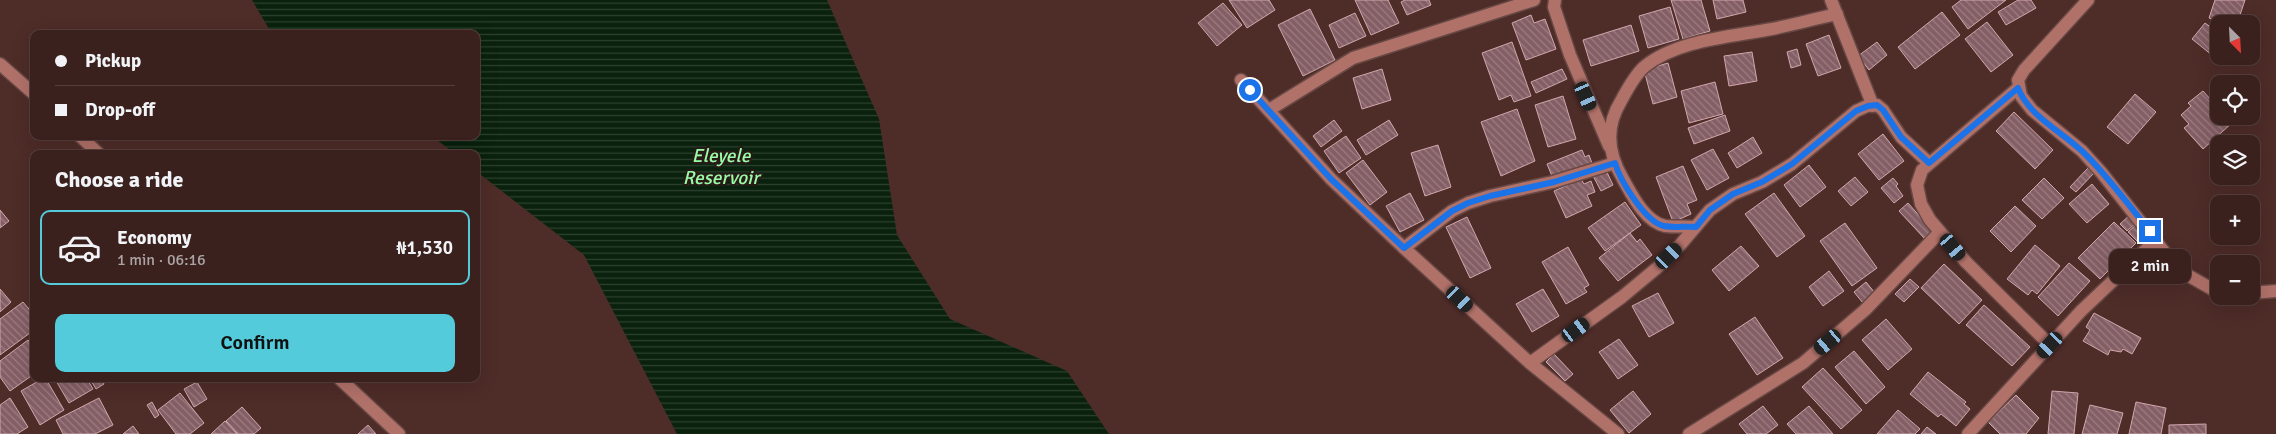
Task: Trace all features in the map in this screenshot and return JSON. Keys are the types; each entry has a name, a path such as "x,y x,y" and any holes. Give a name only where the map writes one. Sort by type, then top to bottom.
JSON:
{"street":[{"path":"1269,110 1353,58 1534,0"},
{"path":"1555,0 1554,7 1570,55 1613,157 1639,206 1664,226 1696,227"},
{"path":"1831,0 1873,106"},
{"path":"2088,0 2024,70 2018,80 2018,88 2032,110 2082,151 2101,172 2182,272 2210,288"},
{"path":"1613,157 1610,128 1614,113 1644,68 1660,56 1706,40 1768,30 1836,14"},
{"path":"0,64 30,90"},
{"path":"1241,80 1331,179 1404,248 1530,364 1618,434"},
{"path":"2018,88 1929,163 1922,170 1917,185 1921,204 1940,232 1966,262 2050,345"},
{"path":"1530,364 1622,297 1658,267 1710,210 1733,194 1762,182 1792,164 1856,111 1877,105 1883,110 1901,137 1929,163"},
{"path":"84,140 95,150"},
{"path":"1404,248 1452,211 1468,203 1490,196 1554,182 1613,157"},
{"path":"1689,434 1803,363 1865,310 1940,232"},
{"path":"1968,434 2081,311 2156,240"},
{"path":"2260,292 2276,291"},
{"path":"343,382 399,434"}],"water":[{"name":"Eleyele Reservoir","path":"252,0 827,0 879,119 897,235 950,319 1067,371 1109,434 677,434 584,255 480,174 480,150 450,150 437,140 480,140 480,30 270,30"}],"building":[{"path":"1229,0 1269,0 1275,10 1247,28"},
{"path":"1355,0 1388,0 1399,23 1371,35"},
{"path":"1405,0 1429,0 1431,5 1407,15 1401,2"},
{"path":"1671,0 1701,0 1710,31 1683,39"},
{"path":"1713,0 1743,0 1746,12 1717,19"},
{"path":"1961,0 2006,0 1968,29 1952,7"},
{"path":"2018,0 2031,0 2036,8 2006,25 1998,12"},
{"path":"2215,0 2245,0 2240,15 2210,15"},
{"path":"1223,3 1242,25 1217,46 1198,23"},
{"path":"1670,7 1679,39 1648,48 1639,16"},
{"path":"1310,9 1335,60 1303,76 1278,25"},
{"path":"1942,12 1960,35 1915,69 1898,47"},
{"path":"1355,13 1366,36 1339,48 1329,25"},
{"path":"1531,15 1534,23 1545,19 1556,49 1526,60 1512,23"},
{"path":"1987,22 2013,55 1991,72 1965,39"},
{"path":"2205,23 2210,27 2210,54 2192,39"},
{"path":"1631,25 1639,51 1591,66 1583,40"},
{"path":"1829,35 1841,68 1818,76 1806,44"},
{"path":"1512,42 1531,96 1514,102 1511,95 1499,100 1482,53"},
{"path":"1877,42 1887,55 1869,70 1858,56"},
{"path":"1797,49 1801,65 1791,68 1787,52"},
{"path":"1752,52 1757,81 1729,86 1724,56"},
{"path":"1668,63 1677,97 1653,104 1644,70"},
{"path":"1382,69 1391,100 1362,109 1353,78"},
{"path":"1562,69 1567,79 1536,93 1531,82"},
{"path":"1715,82 1723,114 1689,123 1681,91"},
{"path":"2203,91 2210,99 2210,125 2230,125 2219,135 2210,135 2210,143 2203,149 2184,128 2189,124 2181,115 2191,106 2188,103"},
{"path":"2135,94 2156,112 2128,144 2107,127"},
{"path":"1563,96 1576,139 1548,147 1535,105"},
{"path":"1517,109 1535,161 1501,176 1481,122"},
{"path":"2014,112 2053,150 2035,169 1996,131"},
{"path":"1725,115 1730,131 1694,144 1688,128"},
{"path":"1334,120 1342,131 1321,147 1313,136"},
{"path":"1389,120 1398,135 1366,155 1357,140"},
{"path":"1883,134 1904,161 1879,180 1858,154"},
{"path":"1346,136 1361,158 1339,173 1324,151"},
{"path":"1753,137 1762,153 1737,168 1728,153"},
{"path":"1438,145 1451,187 1425,196 1411,153"},
{"path":"1713,149 1729,178 1707,190 1691,160"},
{"path":"1582,150 1585,157 1589,155 1593,166 1554,181 1547,164"},
{"path":"1363,160 1387,192 1370,205 1346,173"},
{"path":"1809,165 1826,187 1800,207 1784,185"},
{"path":"1683,166 1697,200 1687,204 1691,214 1673,222 1656,177"},
{"path":"1605,168 1613,185 1601,191 1592,174"},
{"path":"2088,168 2094,173 2076,192 2070,187"},
{"path":"1855,177 1868,192 1851,206 1838,191"},
{"path":"1893,178 1903,196 1894,203 1881,188"},
{"path":"2044,178 2064,198 2042,219 2022,200"},
{"path":"1581,179 1584,184 1591,181 1595,192 1587,195 1592,206 1566,218 1554,191"},
{"path":"2092,184 2109,204 2087,223 2069,204"},
{"path":"1410,193 1424,220 1400,232 1386,206"},
{"path":"1774,193 1805,236 1777,257 1745,214"},
{"path":"1625,202 1641,225 1605,251 1588,228"},
{"path":"1908,203 1932,230 1924,238 1899,211"},
{"path":"2015,206 2036,226 2011,252 1990,231"},
{"path":"0,210 9,221 0,228"},
{"path":"2131,214 2138,221 2127,231 2120,224"},
{"path":"1467,217 1491,268 1470,278 1446,227"},
{"path":"2114,222 2136,243 2100,279 2078,258"},
{"path":"1845,223 1877,268 1852,286 1820,241"},
{"path":"2137,224 2148,234 2139,243 2128,232"},
{"path":"1630,233 1637,242 1640,239 1652,255 1618,281 1599,258"},
{"path":"2035,245 2060,266 2037,294 2032,290 2028,295 2007,279"},
{"path":"1741,246 1759,266 1729,291 1712,270"},
{"path":"1568,247 1589,285 1584,288 1587,292 1566,304 1542,262"},
{"path":"2069,263 2090,281 2058,316 2038,297"},
{"path":"1944,264 1982,300 1959,324 1921,288"},
{"path":"1829,271 1844,291 1823,306 1809,287"},
{"path":"1910,279 1919,287 1904,302 1895,294"},
{"path":"1866,282 1875,293 1863,303 1854,292"},
{"path":"0,289 11,302 0,312"},
{"path":"1543,289 1559,316 1532,332 1516,304"},
{"path":"1658,293 1674,323 1649,337 1632,306"},
{"path":"23,302 30,310 30,333 0,355 0,319"},
{"path":"1984,305 2030,347 2012,366 1966,325"},
{"path":"2094,313 2141,338 2132,354 2123,349 2121,352 2110,350 2108,355 2083,341 2090,330 2086,327"},
{"path":"1755,317 1783,358 1757,375 1729,334"},
{"path":"1886,319 1912,349 1888,370 1862,340"},
{"path":"1619,339 1638,365 1618,379 1599,352"},
{"path":"28,340 30,343 30,377 10,391 0,377 0,361"},
{"path":"1854,351 1885,387 1866,404 1835,367"},
{"path":"1554,354 1573,374 1565,381 1546,362"},
{"path":"1823,368 1862,410 1841,429 1802,387"},
{"path":"1928,372 1966,402 1964,404 1970,409 1956,426 1941,414 1938,417 1910,394"},
{"path":"37,382 48,382 64,410 40,425 21,391"},
{"path":"57,382 89,382 93,389 69,403"},
{"path":"92,382 103,382 104,384 96,389"},
{"path":"197,382 207,399 194,407 184,389"},
{"path":"1633,391 1651,414 1629,433 1610,410"},
{"path":"2052,391 2078,393 2074,434 2048,434"},
{"path":"180,393 204,423 190,434 176,434 158,410"},
{"path":"2016,395 2039,418 2026,434 2000,434 1988,422"},
{"path":"10,398 28,427 17,434 0,434 0,405"},
{"path":"99,398 113,425 95,434 63,434 56,420"},
{"path":"152,402 159,415 155,418 147,405"},
{"path":"2136,402 2166,408 2161,434 2129,434"},
{"path":"2090,405 2123,413 2117,434 2082,434"},
{"path":"1763,406 1778,425 1766,434 1747,434 1739,424"},
{"path":"1809,406 1833,434 1796,434 1787,424"},
{"path":"242,407 261,428 254,434 238,434 226,421"},
{"path":"1898,410 1920,429 1915,434 1877,434"},
{"path":"225,421 237,434 211,434"},
{"path":"2206,424 2206,434 2169,434 2169,425"},
{"path":"368,425 376,434 358,434"},
{"path":"133,426 139,434 123,434"},
{"path":"1927,427 1936,434 1921,434"}],"route":[{"path":"1250,90 1331,179 1404,248 1452,211 1468,203 1490,196 1573,177 1615,163 1639,206 1658,223 1664,226 1696,227 1710,210 1733,194 1762,182 1792,164 1856,111 1868,106 1877,105 1883,110 1901,137 1929,163 2018,88 2021,96 2032,110 2082,151 2150,231"}]}
